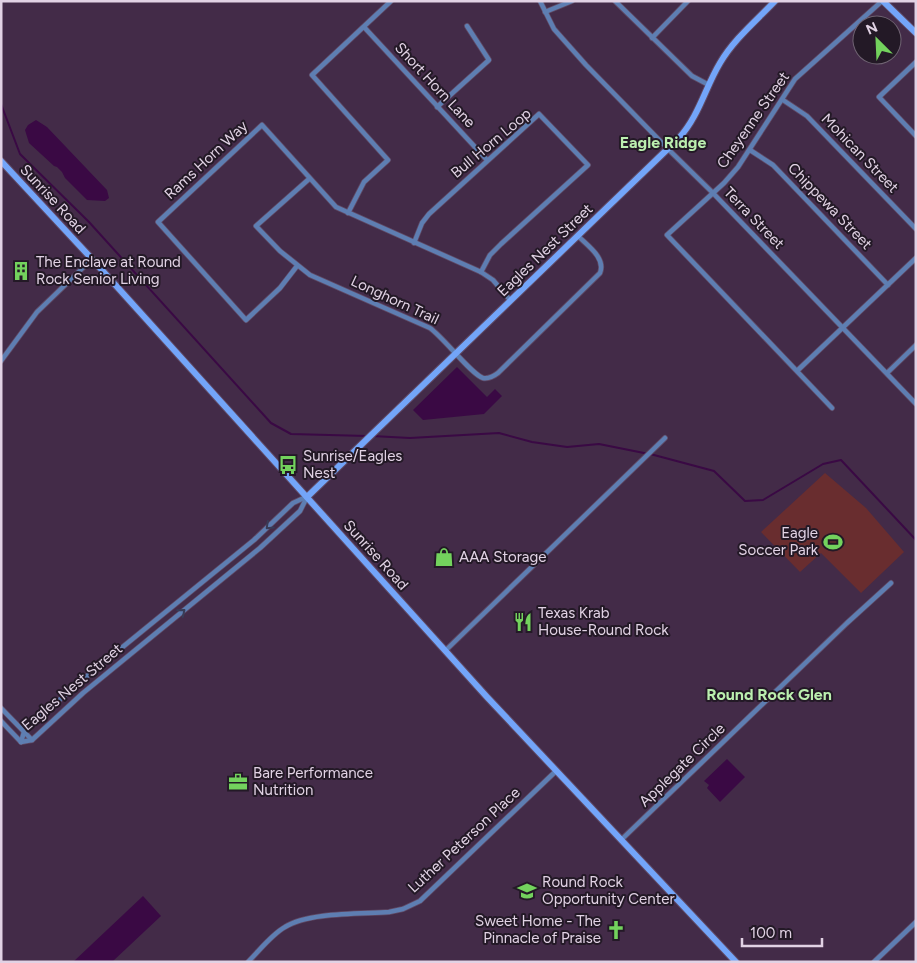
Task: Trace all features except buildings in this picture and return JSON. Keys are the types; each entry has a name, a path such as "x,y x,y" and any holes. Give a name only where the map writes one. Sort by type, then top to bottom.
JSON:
{"main road":[{"name":"Eagles Nest Street","path":"307,497 668,149 691,124 716,70 729,50 775,1"},
{"path":"883,1 916,33"},
{"name":"Sunrise Road","path":"1,161 556,771 736,962"}],"street":[{"path":"348,213 364,182 388,160 312,75 391,1"},
{"name":"Terra Street","path":"540,1 554,29 569,48 712,192 916,404"},
{"path":"545,12 572,1"},
{"path":"615,1 692,76 709,85"},
{"path":"652,38 688,1"},
{"name":"Cheyenne Street","path":"832,408 798,370 667,235 729,178 750,150 800,74 883,1"},
{"path":"437,107 489,60 467,26"},
{"name":"Short Horn Lane","path":"364,27 486,160"},
{"path":"916,62 878,97 916,136"},
{"name":"Mohican Street","path":"783,100 807,116 916,229"},
{"name":"Bull Horn Loop","path":"414,242 422,223 430,214 486,160 539,114 588,165 495,250 490,255 481,272"},
{"name":"Rams Horn Way","path":"297,266 280,288 246,320 158,222 262,125 309,180 336,207 481,272 493,280 510,300"},
{"name":"Chippewa Street","path":"750,150 773,166 888,285"},
{"name":"Longhorn Trail","path":"309,180 256,226 297,266 310,275 421,323 439,334 480,376 488,378 498,372 600,273 602,263 578,236"},
{"path":"798,370 916,258"},
{"path":"1,361 37,312 92,259"},
{"path":"887,373 916,345"},
{"path":"446,650 665,438"},
{"name":"Eagles Nest Street","path":"307,497 300,511 260,548 83,693 32,740 21,742 24,732 76,685 254,540 293,503 307,497"},
{"name":"Applegate Circle","path":"621,840 891,583"},
{"path":"1,708 32,740"},
{"path":"1,721 21,742"},
{"name":"Luther Peterson Place","path":"248,962 275,934 286,926 303,919 389,912 403,909 420,901 556,771"},
{"path":"874,962 916,922"}],"shaded area":[{"path":"36,120 47,127 107,190 109,198 105,201 87,200 57,167 29,143 25,130 28,125"},
{"path":"457,367 487,397 495,389 502,396 484,414 423,420 413,410"},
{"name":"Eagle Soccer Park","path":"825,473 866,508 904,552 861,593 821,553 800,572 761,532"},
{"path":"727,759 745,777 720,802 707,788 709,785 704,781"},
{"path":"143,896 161,916 112,962 73,962"}],"waterway":[{"path":"1,104 20,154 89,222 271,423 291,434 367,436"},
{"path":"372,436 410,438 499,433 532,442 567,447 599,444 654,455 714,471 745,501 763,500 823,464 841,460 916,540"}],"place":[{"name":"The Enclave at Round Rock Senior Living","path":"21,271"},
{"name":"Sunrise/Eagles Nest","path":"288,465"},
{"name":"Eagle Soccer Park","path":"833,542"},
{"name":"AAA Storage","path":"444,557"},
{"name":"Texas Krab House-Round Rock","path":"523,622"},
{"name":"Bare Performance Nutrition","path":"238,782"},
{"name":"Round Rock Opportunity Center","path":"527,891"},
{"name":"Sweet Home - The Pinnacle of Praise","path":"616,930"}],"district":[{"name":"Eagle Ridge","path":"663,142"},
{"name":"Round Rock Glen","path":"769,694"}]}
